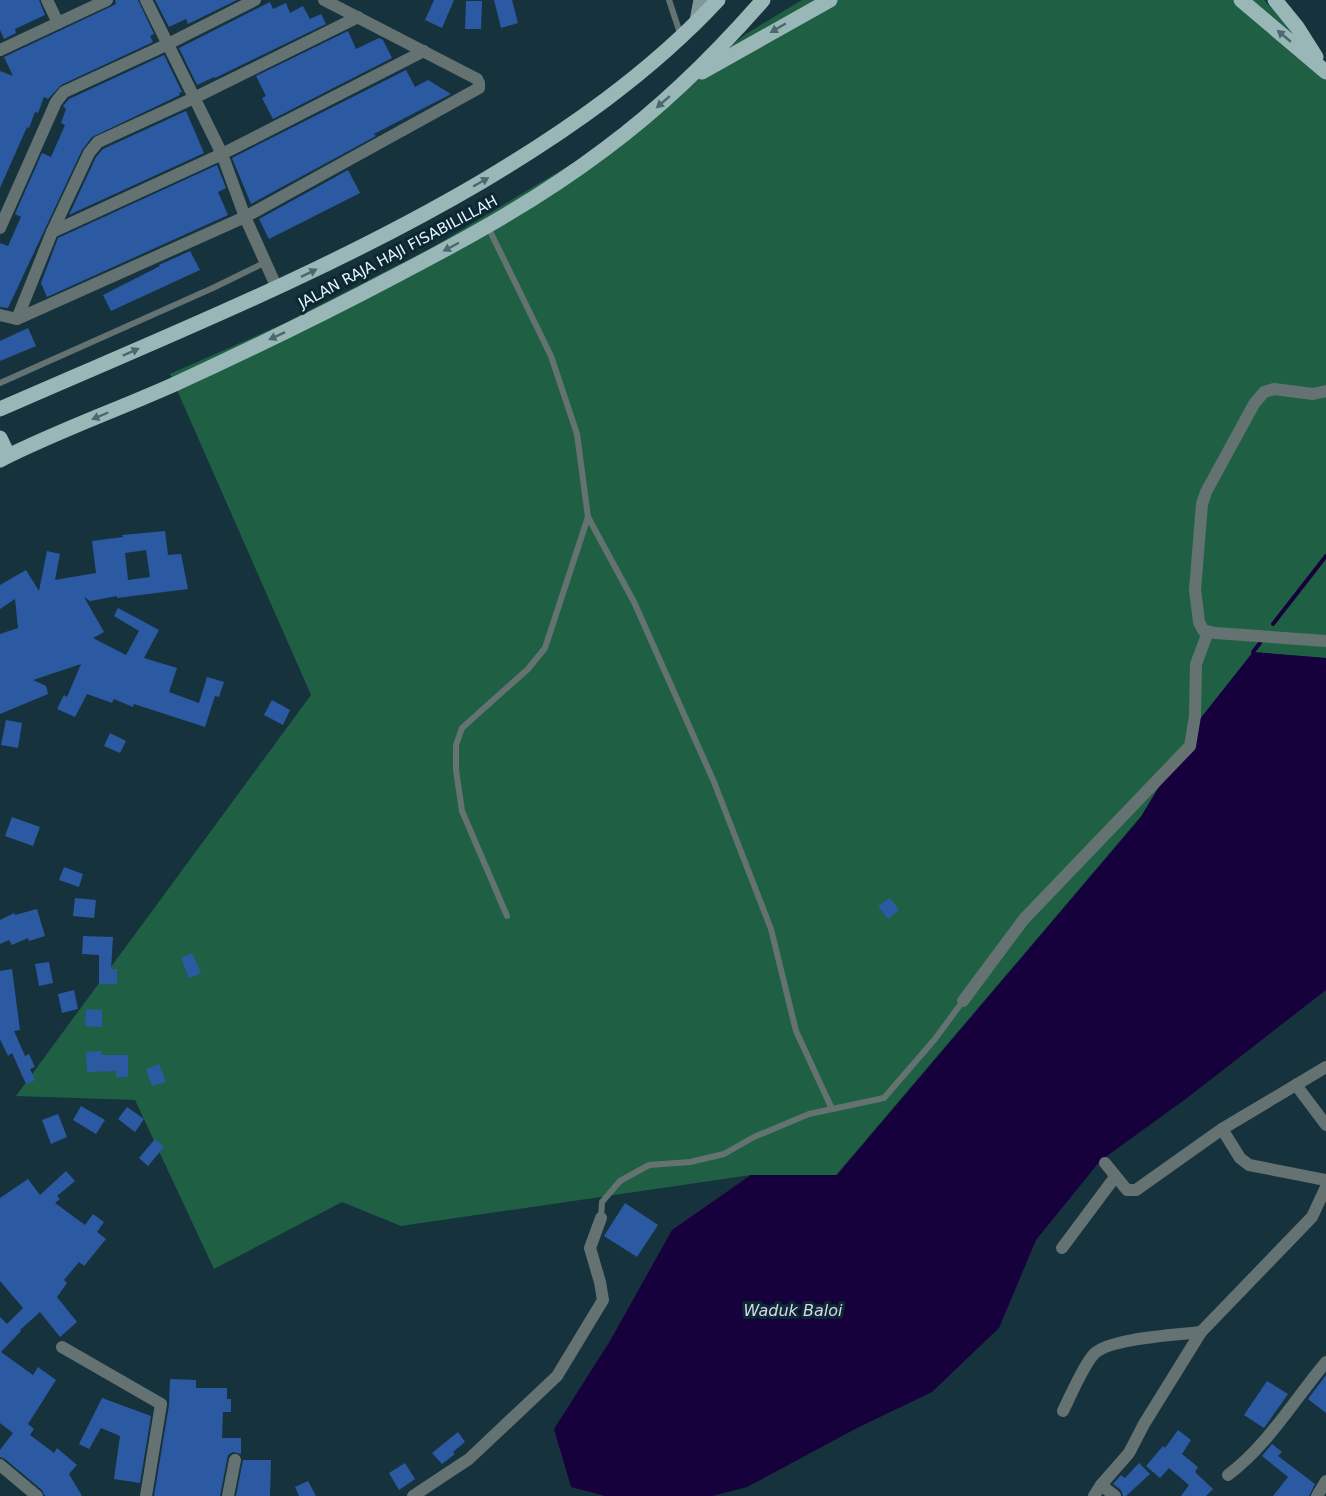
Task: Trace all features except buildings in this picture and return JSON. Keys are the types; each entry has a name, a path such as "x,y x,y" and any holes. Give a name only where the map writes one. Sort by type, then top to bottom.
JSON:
{"main road":[{"name":"JALAN RAJA HAJI FISABILILLAH","path":"0,409 277,288 418,219 569,127 681,37 718,0"},
{"name":"JALAN RAJA HAJI FISABILILLAH","path":"4,458 273,338 347,302 488,227 569,176 607,148 690,78 763,0"},
{"path":"690,78 830,0"},
{"path":"1241,0 1324,70"},
{"path":"1275,0 1297,27 1324,70"},
{"path":"0,438 4,458"}],"street":[{"path":"47,0 58,23"},
{"path":"0,50 107,0"},
{"path":"146,0 166,45 222,154 245,217 277,288"},
{"path":"2,220 56,102 64,92 166,45 255,0"},
{"path":"0,315 17,319 245,217 479,88 477,79 324,0"},
{"path":"697,21 701,0"},
{"path":"17,319 52,232 89,153 98,142 194,98 358,17"},
{"path":"52,232 222,154 424,51"},
{"path":"1326,391 1313,394 1274,389 1264,392 1254,404 1206,492 1200,519 1195,591 1201,627 1208,632 1326,641"},
{"path":"963,1001 1024,919 1190,746 1195,716 1196,664 1208,632"},
{"path":"1105,1163 1128,1190 1136,1190 1222,1129 1326,1067"},
{"path":"1296,1085 1326,1125"},
{"path":"1222,1129 1240,1158 1249,1165 1326,1180"},
{"path":"1062,1248 1115,1177"},
{"path":"1115,1496 1097,1490 1129,1453 1144,1424 1201,1332 1312,1217 1326,1187"},
{"path":"413,1496 469,1459 557,1376 603,1300 590,1248 601,1218"},
{"path":"1063,1411 1091,1358 1101,1348 1120,1342 1201,1332"},
{"path":"62,1347 161,1404 146,1496"},
{"path":"1228,1475 1244,1463 1278,1424 1301,1391 1326,1362"},
{"path":"228,1496 235,1460"},
{"path":"0,1465 37,1496"},
{"path":"1317,1496 1326,1481"}],"lane":[{"path":"669,0 681,37"},
{"path":"488,227 551,356 577,434 588,517 634,602 714,782 771,929 796,1031 832,1109"},
{"path":"0,383 266,262"},
{"path":"507,916 462,811 456,770 456,745 462,728 528,669 545,648 588,517"},
{"path":"601,1218 602,1202 620,1181 649,1165 690,1162 724,1154 754,1137 798,1119 884,1098 935,1039 963,1001"}],"green space":[{"path":"802,0 1264,0 1326,67 1326,658 1253,652 1200,719 1141,816 836,1175 751,1175 401,1226 342,1202 214,1269 135,1100 16,1096 311,695 170,374 283,324 433,247 593,151 746,34"}],"water":[{"name":"Waduk Baloi","path":"1253,652 1326,658 1326,990 1187,1098 1100,1161 1036,1240 999,1328 932,1392 857,1428 747,1487 712,1496 605,1496 571,1487 554,1429 610,1341 672,1230 751,1175 837,1175 1141,817 1200,719"}],"waterway":[{"path":"1273,624 1326,556"},
{"path":"1253,652 1260,643"}]}
